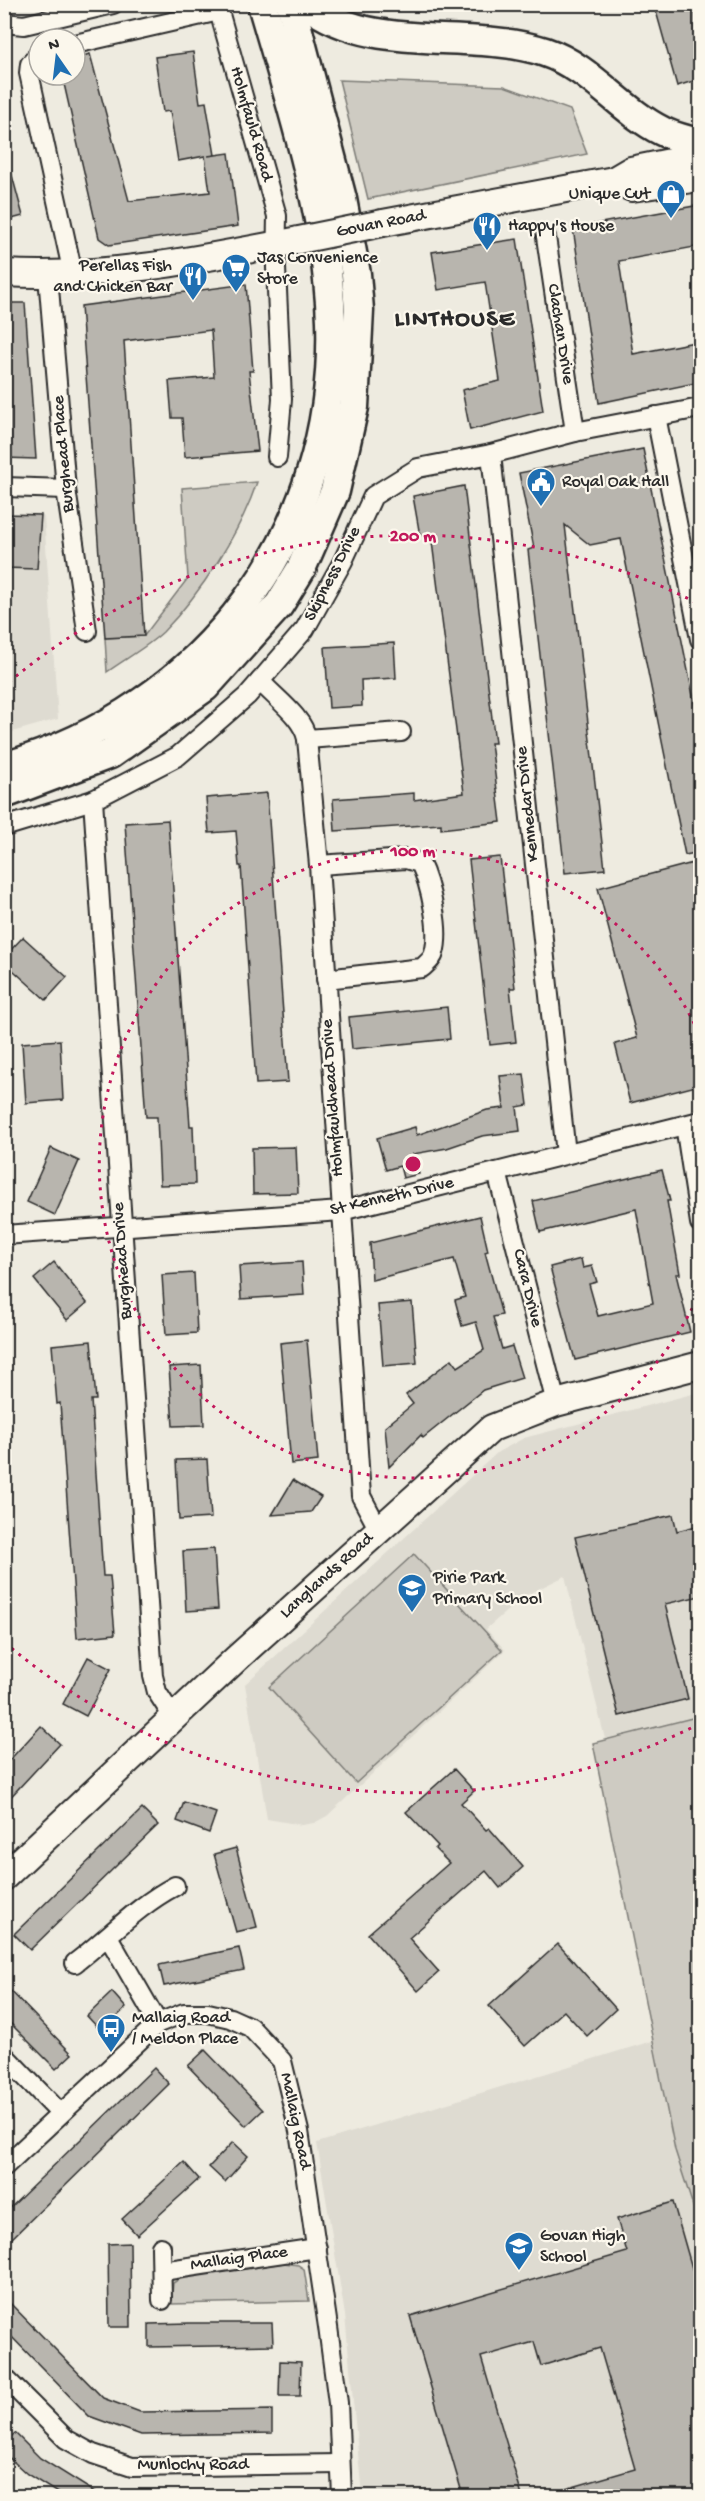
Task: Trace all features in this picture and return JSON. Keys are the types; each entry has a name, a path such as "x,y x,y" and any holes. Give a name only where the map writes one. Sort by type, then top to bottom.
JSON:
{"main road":[{"path":"4,767 65,746 140,705 215,641 276,559 297,517 315,463 327,410 331,356 327,279 312,186 262,4"},
{"path":"4,794 110,754 205,687 279,606 301,569 335,490 354,407 359,310 356,274 339,188 291,4"},
{"path":"308,4 344,25 389,35 505,44 547,53 573,66 661,131 700,144"}],"street":[{"path":"4,23 24,25 101,6"},
{"path":"87,41 218,8"},
{"name":"Holmfauld Road","path":"218,8 277,216 288,242 276,268 282,399 277,457"},
{"name":"Burghead Place","path":"32,87 66,236 60,275 66,489 87,631"},
{"name":"Govan Road","path":"4,273 60,275 121,271 614,180 631,170 700,156"},
{"name":"Govan Road","path":"614,180 632,188 700,177"},
{"name":"Clachan Drive","path":"546,237 575,432"},
{"name":"Skipness Drive","path":"4,827 93,800 178,756 247,696 304,629 343,561 373,496 418,468 491,454 575,432 700,408"},
{"path":"656,416 700,639"},
{"name":"Kennedar Drive","path":"491,454 566,1154"},
{"path":"4,488 66,489"},
{"name":"Holmfauldhead Drive","path":"260,681 298,720 305,729 307,740 319,865 361,1496 378,1530"},
{"path":"307,740 401,732"},
{"name":"Burghead Drive","path":"93,800 153,1676 157,1692 174,1717"},
{"path":"319,865 406,859 420,863 430,883 435,940 434,955 422,968 326,980"},
{"path":"693,1123 700,1223"},
{"name":"St Kenneth Drive","path":"4,1235 341,1211 693,1123"},
{"name":"Cara Drive","path":"497,1172 556,1403"},
{"name":"Langlands Road","path":"4,1877 174,1717 492,1428 556,1403 700,1365"},
{"path":"75,1963 109,1938 134,1911 175,1886"},
{"path":"109,1938 158,2023"},
{"name":"Mallaig Road","path":"4,2167 158,2023 184,2013 208,2013 230,2018 250,2027 282,2061 299,2131 338,2403 342,2496"},
{"path":"4,2055 60,2113"},
{"path":"161,2247 162,2300"},
{"name":"Mallaig Place","path":"162,2271 317,2248"},
{"name":"Munlochy Road","path":"4,2377 66,2439 93,2454 132,2467 340,2464"}],"shaded area":[{"path":"339,80 504,86 570,110 587,154 368,199"},
{"path":"257,482 230,542 191,599 163,632 107,672 105,638 144,636 188,578 182,488"},
{"path":"5,513 41,514 44,517 58,719 5,734"},
{"name":"Pirie Park Primary School","path":"700,1392 700,1715 605,1739 565,1576 524,1596 486,1629 505,1650 327,1816 314,1823 302,1825 267,1819 245,1684 498,1452 524,1438"},
{"path":"414,1554 502,1650 356,1783 269,1687"},
{"path":"700,1716 700,2228 675,2150 593,1743"},
{"name":"Govan High School","path":"652,2041 675,2150 700,2228 700,2496 362,2496 345,2315 317,2143"},
{"path":"284,2263 298,2265 304,2269 309,2301 171,2304 173,2283 181,2278"}],"building":[{"path":"654,4 700,4 700,79 677,86"},
{"path":"193,52 200,103 206,102 215,155 229,153 238,226 109,245 99,238 65,87 87,87 87,55 90,54 129,201 210,192 205,156 178,161 170,111 163,112 155,57"},
{"path":"10,168 23,216 4,221 4,169"},
{"path":"700,205 700,246 619,261 633,354 700,341 700,382 599,403 573,228"},
{"path":"517,239 543,411 470,430 462,390 500,381 485,282 438,290 432,252"},
{"path":"246,284 253,371 249,371 258,451 185,457 182,418 172,418 169,381 214,377 211,330 124,341 144,636 105,638 81,306"},
{"path":"4,303 25,303 36,459 4,458"},
{"path":"643,449 700,730 700,852 685,855 621,539 590,545 565,525 605,869 565,873 528,550 534,548 519,473"},
{"path":"464,486 495,743 491,743 501,822 441,829 441,824 335,831 333,799 414,793 414,800 464,793 431,534 420,536 413,496"},
{"path":"4,514 41,515 37,569 4,568"},
{"path":"394,643 396,678 361,680 362,706 329,708 325,647"},
{"path":"267,793 288,1082 256,1084 241,866 239,866 236,831 209,833 206,798"},
{"path":"168,820 190,1126 193,1126 195,1184 160,1185 157,1117 146,1117 125,823"},
{"path":"500,857 515,988 510,988 516,1042 490,1045 469,860"},
{"path":"693,863 700,890 700,1085 630,1103 615,1044 637,1038 598,888"},
{"path":"23,937 67,977 46,1000 4,962 4,957"},
{"path":"447,1007 450,1039 352,1049 349,1017"},
{"path":"60,1040 63,1100 26,1103 22,1043"},
{"path":"524,1074 528,1105 517,1107 520,1131 482,1136 447,1148 413,1154 419,1174 403,1178 400,1166 386,1170 377,1138 415,1127 417,1135 487,1110 504,1108 500,1076"},
{"path":"296,1147 298,1193 253,1194 252,1148"},
{"path":"51,1148 79,1161 55,1215 27,1202"},
{"path":"662,1170 670,1201 667,1201 680,1274 676,1274 690,1332 575,1360 550,1267 581,1259 583,1268 592,1266 597,1282 589,1284 598,1316 653,1303 636,1209 540,1232 533,1201"},
{"path":"480,1216 488,1251 485,1252 502,1315 493,1317 502,1349 512,1346 522,1378 483,1390 423,1438 421,1435 389,1467 385,1427 413,1404 406,1395 452,1359 458,1367 484,1350 476,1322 462,1326 455,1300 465,1297 454,1259 372,1280 370,1243"},
{"path":"54,1262 87,1303 67,1320 34,1279"},
{"path":"302,1262 304,1295 241,1299 239,1266"},
{"path":"194,1273 197,1333 166,1335 162,1275"},
{"path":"412,1302 417,1363 383,1366 378,1305"},
{"path":"307,1340 318,1461 291,1464 280,1343"},
{"path":"91,1341 96,1400 91,1400 103,1576 110,1576 115,1634 77,1638 60,1403 57,1404 52,1345"},
{"path":"201,1365 204,1425 173,1426 169,1367"},
{"path":"207,1459 211,1518 179,1520 176,1460"},
{"path":"293,1480 321,1497 311,1512 272,1515"},
{"path":"673,1515 677,1531 700,1525 700,1596 665,1604 688,1699 619,1716 575,1537"},
{"path":"214,1549 218,1609 186,1611 183,1551"},
{"path":"88,1657 111,1669 86,1716 63,1704"},
{"path":"41,1726 60,1744 4,1804 4,1766"},
{"path":"454,1769 474,1791 461,1803 486,1830 489,1828 523,1867 500,1888 486,1871 409,1938 439,1972 418,1991 368,1934 449,1863 435,1849 438,1846 406,1812"},
{"path":"184,1802 216,1813 209,1833 177,1821"},
{"path":"142,1809 158,1825 30,1950 14,1934"},
{"path":"236,1848 257,1927 236,1932 214,1854"},
{"path":"558,1944 616,2009 587,2036 564,2011 525,2046 489,2006"},
{"path":"239,1948 244,1970 164,1986 159,1965"},
{"path":"4,1984 72,2054 56,2069 4,2017"},
{"path":"112,1992 126,2008 101,2031 87,2016"},
{"path":"205,2050 263,2110 246,2126 188,2066"},
{"path":"154,2068 169,2084 4,2246 4,2214"},
{"path":"233,2142 248,2156 225,2182 209,2167"},
{"path":"184,2162 199,2179 137,2235 122,2219"},
{"path":"673,2202 700,2296 700,2496 556,2496 555,2492 635,2469 600,2348 541,2366 534,2342 481,2357 522,2496 463,2496 410,2316 627,2252 617,2219"},
{"path":"130,2243 131,2327 109,2327 108,2244"},
{"path":"4,2297 103,2398 140,2412 272,2410 272,2433 141,2435 89,2416 4,2329"},
{"path":"272,2323 273,2345 149,2347 149,2324"},
{"path":"280,2361 301,2362 300,2396 279,2396"},
{"path":"15,2433 40,2458 101,2496 62,2496 27,2474 4,2453 4,2443"}],"place":[{"name":"Unique Cut","path":"671,220"},
{"name":"Happy's House","path":"487,252"},
{"name":"Jas Convenience Store","path":"236,294"},
{"name":"Perellas Fish and Chicken Bar","path":"193,302"},
{"name":"Royal Oak Hall","path":"541,508"},
{"name":"Pirie Park Primary School","path":"412,1614"},
{"name":"Mallaig Road / Meldon Place","path":"111,2054"},
{"name":"Govan High School","path":"519,2272"}],"district":[{"name":"LINTHOUSE","path":"455,320"}]}
